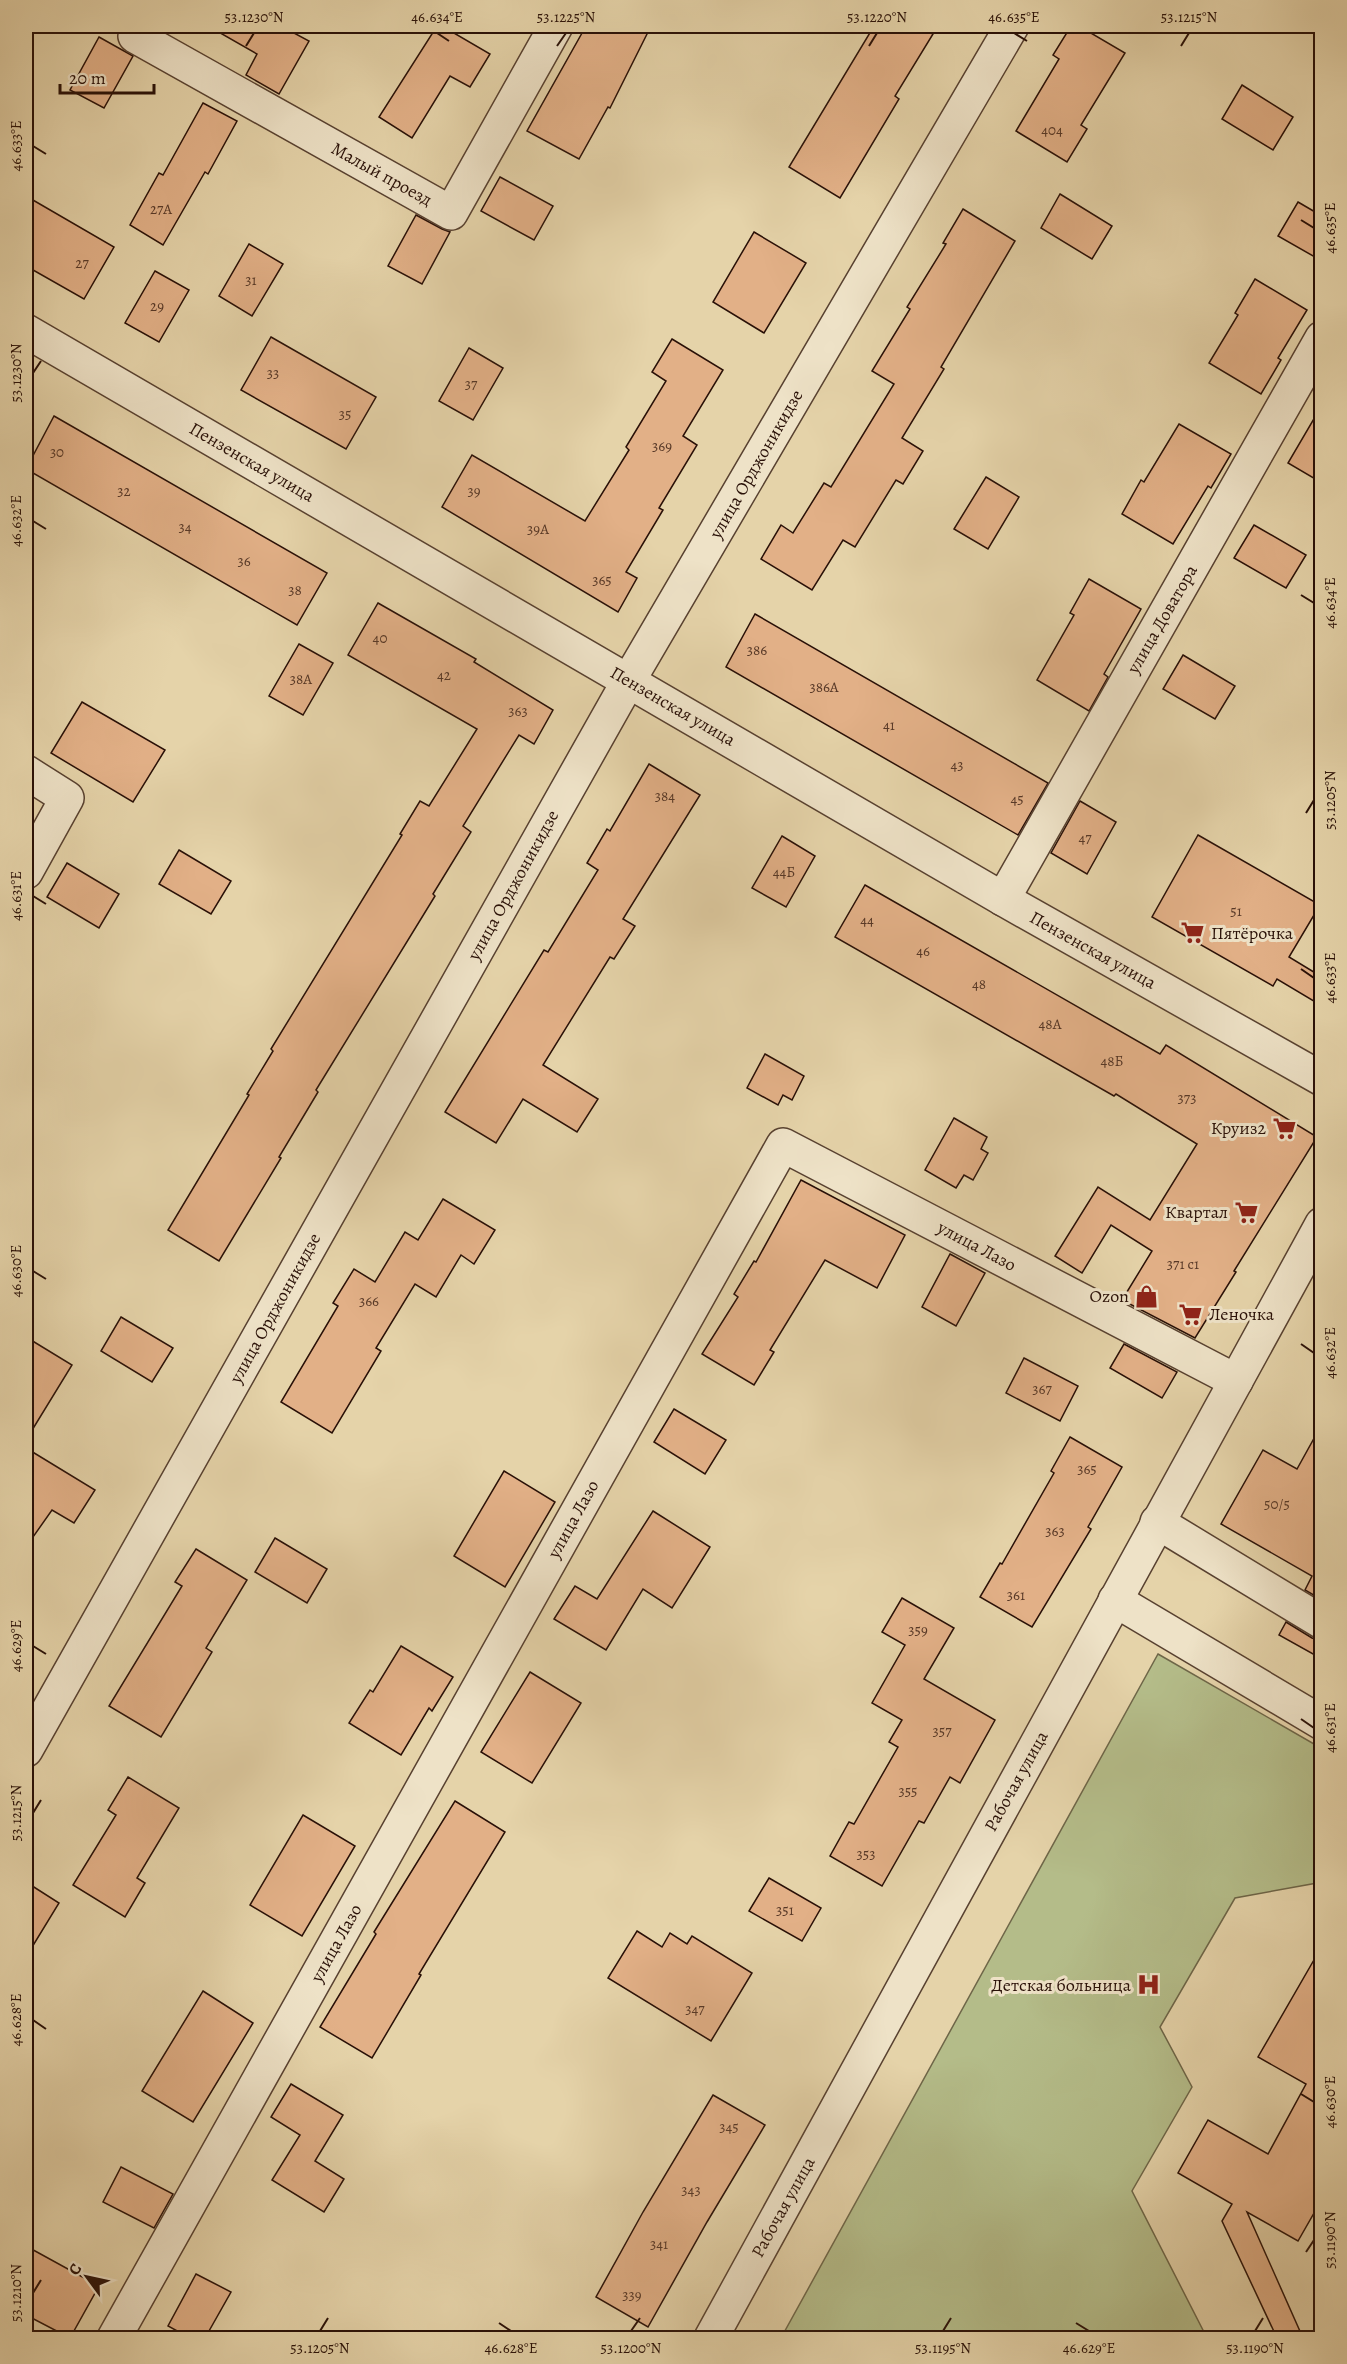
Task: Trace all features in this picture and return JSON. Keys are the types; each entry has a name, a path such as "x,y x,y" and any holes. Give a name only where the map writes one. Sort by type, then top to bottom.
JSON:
{"street":[{"name":"Малый проезд","path":"141,26 135,36 451,213 556,26"},
{"name":"улица Орджоникидзе","path":"26,1750 629,680 1012,26"},
{"name":"Пензенская улица","path":"26,331 1003,899 1322,1078"},
{"name":"улица Доватора","path":"1003,899 1322,339"},
{"path":"26,772 67,798 26,872"},
{"name":"улица Лазо","path":"114,2338 783,1145 1236,1381"},
{"name":"Рабочая улица","path":"711,2338 1322,1224"},
{"path":"1157,1522 1322,1622"},
{"path":"1115,1600 1322,1723"}],"green space":[{"name":"Детская больница","path":"1158,1654 1321,1748 1322,1875 1317,1883 1235,1898 1160,2027 1192,2087 1132,2191 1207,2338 781,2338"}],"building":[{"path":"208,26 281,26 309,41 279,94 246,75 257,54"},
{"path":"437,26 442,26 490,54 470,87 450,76 412,138 379,117"},
{"path":"586,26 651,26 610,108 608,107 579,159 527,131"},
{"path":"874,26 919,26 933,34 895,96 899,99 840,198 789,167"},
{"path":"1071,26 1079,26 1125,53 1081,125 1087,129 1067,162 1016,131 1059,59 1053,55"},
{"path":"99,37 133,56 104,108 70,90"},
{"path":"1242,85 1293,117 1273,150 1222,119"},
{"path":"203,103 237,121 208,174 205,172 163,245 130,225 159,173 163,175"},
{"path":"500,177 553,206 534,240 481,211"},
{"path":"1060,194 1112,226 1092,259 1041,228"},
{"path":"26,196 114,247 84,299 26,266"},
{"path":"1298,202 1322,216 1322,261 1278,236"},
{"path":"963,209 1015,241 941,367 944,369 902,438 923,451 903,484 896,480 855,547 843,540 812,590 761,559 781,525 793,533 824,483 831,487 894,384 872,371 910,309 907,307 946,244 943,243"},
{"path":"416,215 450,232 422,284 388,266"},
{"path":"754,232 806,263 764,333 713,302"},
{"path":"249,244 283,264 252,316 219,296"},
{"path":"155,271 189,290 159,342 125,323"},
{"path":"1255,279 1307,310 1278,358 1281,360 1261,394 1209,363 1238,315 1235,313"},
{"path":"271,337 376,397 346,449 241,390"},
{"path":"672,339 723,370 683,436 697,445 659,508 663,510 626,572 637,578 618,612 442,507 472,455 585,521 629,450 626,447 666,381 652,372"},
{"path":"469,348 503,368 473,420 439,401"},
{"path":"1322,405 1322,483 1288,463"},
{"path":"54,416 327,573 297,625 26,469"},
{"path":"1179,424 1231,454 1211,488 1208,486 1173,544 1122,514 1141,480 1144,482"},
{"path":"986,477 1019,497 988,549 954,529"},
{"path":"1254,525 1306,555 1286,588 1234,558"},
{"path":"1089,579 1141,609 1104,674 1108,677 1089,711 1037,680 1074,615 1070,613"},
{"path":"378,603 476,659 474,662 553,710 534,744 519,735 463,826 471,832 433,894 435,896 316,1090 318,1092 279,1157 281,1158 219,1261 168,1230 249,1095 247,1094 273,1051 271,1049 402,835 400,834 420,801 429,806 477,729 348,655"},
{"path":"755,614 1048,783 1018,835 726,667"},
{"path":"299,644 333,663 303,715 269,696"},
{"path":"1183,655 1235,686 1215,719 1163,689"},
{"path":"82,702 165,750 133,802 51,753"},
{"path":"649,764 700,795 623,919 635,926 614,959 610,957 543,1065 598,1099 577,1132 523,1099 496,1143 445,1112 544,950 548,952 598,870 587,863 607,829 610,831"},
{"path":"1080,801 1116,822 1087,874 1051,853"},
{"path":"1198,835 1320,905 1289,957 1322,977 1322,1006 1277,979 1273,986 1152,917"},
{"path":"782,836 815,856 786,907 752,888"},
{"path":"179,850 231,881 211,914 159,884"},
{"path":"67,863 119,894 99,928 47,897"},
{"path":"865,885 1160,1054 1166,1045 1317,1137 1195,1338 1122,1300 1152,1251 1111,1225 1082,1273 1055,1256 1098,1187 1150,1220 1197,1144 1116,1094 1114,1096 835,937"},
{"path":"765,1054 804,1076 792,1100 783,1095 778,1105 747,1088"},
{"path":"954,1118 987,1137 981,1149 988,1153 973,1180 964,1175 956,1188 925,1170"},
{"path":"801,1180 905,1235 877,1288 825,1260 770,1350 774,1352 754,1385 702,1354 738,1297 734,1294 754,1261 756,1262"},
{"path":"443,1199 495,1230 474,1264 461,1255 436,1297 415,1284 376,1348 381,1351 332,1433 281,1402 338,1306 333,1303 354,1269 375,1282 405,1232 418,1240"},
{"path":"950,1254 985,1273 956,1326 922,1307"},
{"path":"121,1317 173,1348 152,1382 101,1351"},
{"path":"26,1337 72,1365 26,1440"},
{"path":"1124,1344 1177,1372 1162,1398 1110,1368"},
{"path":"1024,1358 1078,1386 1060,1421 1006,1393"},
{"path":"674,1409 726,1440 705,1474 654,1442"},
{"path":"1322,1424 1322,1600 1305,1590 1312,1576 1221,1524 1263,1450 1297,1469"},
{"path":"1070,1437 1122,1467 1088,1527 1091,1529 1032,1627 980,1597 1000,1563 1002,1564 1054,1473 1051,1471"},
{"path":"26,1448 95,1490 74,1523 52,1510 26,1547"},
{"path":"504,1471 555,1502 505,1587 454,1556"},
{"path":"653,1511 710,1547 672,1608 643,1589 606,1650 554,1619 575,1586 597,1599"},
{"path":"275,1538 327,1569 307,1603 255,1572"},
{"path":"196,1549 247,1580 206,1648 212,1652 161,1737 109,1706 182,1586 175,1582"},
{"path":"902,1598 954,1628 924,1679 995,1720 960,1783 950,1777 924,1823 919,1821 882,1886 830,1856 849,1822 854,1824 898,1747 889,1742 902,1720 872,1703 905,1645 882,1632"},
{"path":"1286,1622 1312,1638 1322,1641 1322,1659 1279,1635"},
{"path":"401,1646 453,1677 432,1711 429,1708 401,1755 349,1723 370,1690 373,1692"},
{"path":"530,1672 581,1703 532,1783 481,1752"},
{"path":"128,1777 179,1808 137,1878 145,1883 125,1917 73,1885 116,1815 108,1810"},
{"path":"455,1801 505,1832 419,1974 421,1975 372,2058 320,2027 376,1934 374,1932"},
{"path":"303,1815 355,1846 302,1936 250,1905"},
{"path":"769,1878 821,1908 802,1941 749,1911"},
{"path":"26,1882 59,1903 26,1957"},
{"path":"637,1931 662,1947 670,1933 687,1944 692,1936 752,1973 711,2041 608,1978"},
{"path":"1322,1946 1322,2199 1298,2241 1247,2212 1303,2338 1277,2338 1222,2221 1232,2204 1178,2173 1208,2120 1268,2154 1306,2084 1258,2057"},
{"path":"203,1991 253,2023 193,2122 142,2091"},
{"path":"291,2084 343,2115 315,2161 344,2179 324,2212 272,2180 300,2135 271,2117"},
{"path":"713,2095 765,2125 648,2327 596,2297 643,2212"},
{"path":"121,2167 173,2194 154,2228 103,2202"},
{"path":"26,2246 99,2286 70,2338 26,2315"},
{"path":"196,2274 231,2292 205,2338 190,2338 168,2326"}],"place":[{"name":"Пятёрочка","path":"1193,933"},
{"name":"Круиз2","path":"1284,1128"},
{"name":"Квартал","path":"1246,1212"},
{"name":"Ozon","path":"1147,1296"},
{"name":"Леночка","path":"1191,1314"},
{"name":"Детская больница","path":"1149,1985"}]}
